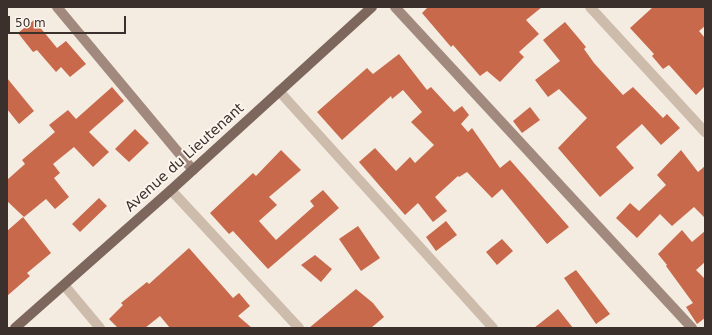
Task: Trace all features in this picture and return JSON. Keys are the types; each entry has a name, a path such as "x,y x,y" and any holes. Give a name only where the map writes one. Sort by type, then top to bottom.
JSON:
{"main road":[{"name":"Avenue du Lieutenant","path":"15,328 171,190 372,7"}],"street":[{"path":"56,7 193,170"},
{"path":"395,7 692,328"},
{"path":"590,7 705,132"},
{"path":"279,91 493,328"},
{"path":"171,190 299,328"},
{"path":"64,285 100,328"}],"building":[{"path":"428,7 542,7 526,20 539,34 519,52 524,57 500,82 487,71 480,76 453,45 451,47 422,13"},
{"path":"653,7 705,7 705,26 699,31 705,38 705,86 696,95 669,65 663,69 652,56 654,54 630,28"},
{"path":"34,20 57,48 66,41 86,64 70,77 61,67 56,72 37,50 33,52 18,33"},
{"path":"565,22 586,47 584,49 594,63 623,95 633,87 663,118 667,114 680,128 661,145 642,124 616,147 634,168 600,197 558,148 587,118 559,89 548,97 535,80 560,61 543,40"},
{"path":"399,54 427,90 431,87 454,112 462,106 469,115 461,124 468,132 472,128 500,168 510,160 569,227 547,244 502,189 492,198 467,172 459,177 458,176 435,197 447,211 433,222 418,203 405,215 359,162 375,148 396,171 410,157 415,163 434,145 411,122 422,112 403,90 392,99 391,96 342,140 317,112 367,68 373,74"},
{"path":"7,78 34,111 19,124 7,109"},
{"path":"112,87 124,101 89,132 109,152 93,167 74,147 53,164 60,173 54,178 69,197 55,209 46,199 24,217 7,201 7,180 25,164 22,160 55,132 49,125 68,110 76,119"},
{"path":"530,107 540,120 522,133 513,121"},
{"path":"135,129 149,143 129,162 115,149"},
{"path":"281,150 301,170 269,197 277,205 259,221 276,240 314,206 310,201 323,190 339,208 268,269 233,231 229,234 210,213 253,173 256,176"},
{"path":"681,150 698,172 705,166 705,218 694,207 672,226 660,214 637,238 616,218 630,203 639,211 666,185 657,175"},
{"path":"99,198 107,206 80,232 72,224"},
{"path":"23,217 51,253 27,273 30,276 7,296 7,231"},
{"path":"446,221 457,235 436,251 426,237"},
{"path":"358,226 380,258 361,271 339,239"},
{"path":"682,230 692,242 705,231 705,262 696,270 705,279 705,318 697,324 686,307 693,303 658,254"},
{"path":"502,239 513,251 497,265 486,252"},
{"path":"189,248 233,298 239,293 250,306 238,316 252,328 170,328 160,316 145,328 118,328 109,319 123,305 121,303 147,282 149,284"},
{"path":"315,255 332,269 321,282 301,265"},
{"path":"576,270 610,314 596,324 564,278"},
{"path":"356,289 373,303 384,317 371,328 309,328"},
{"path":"558,309 573,328 534,328"}]}
